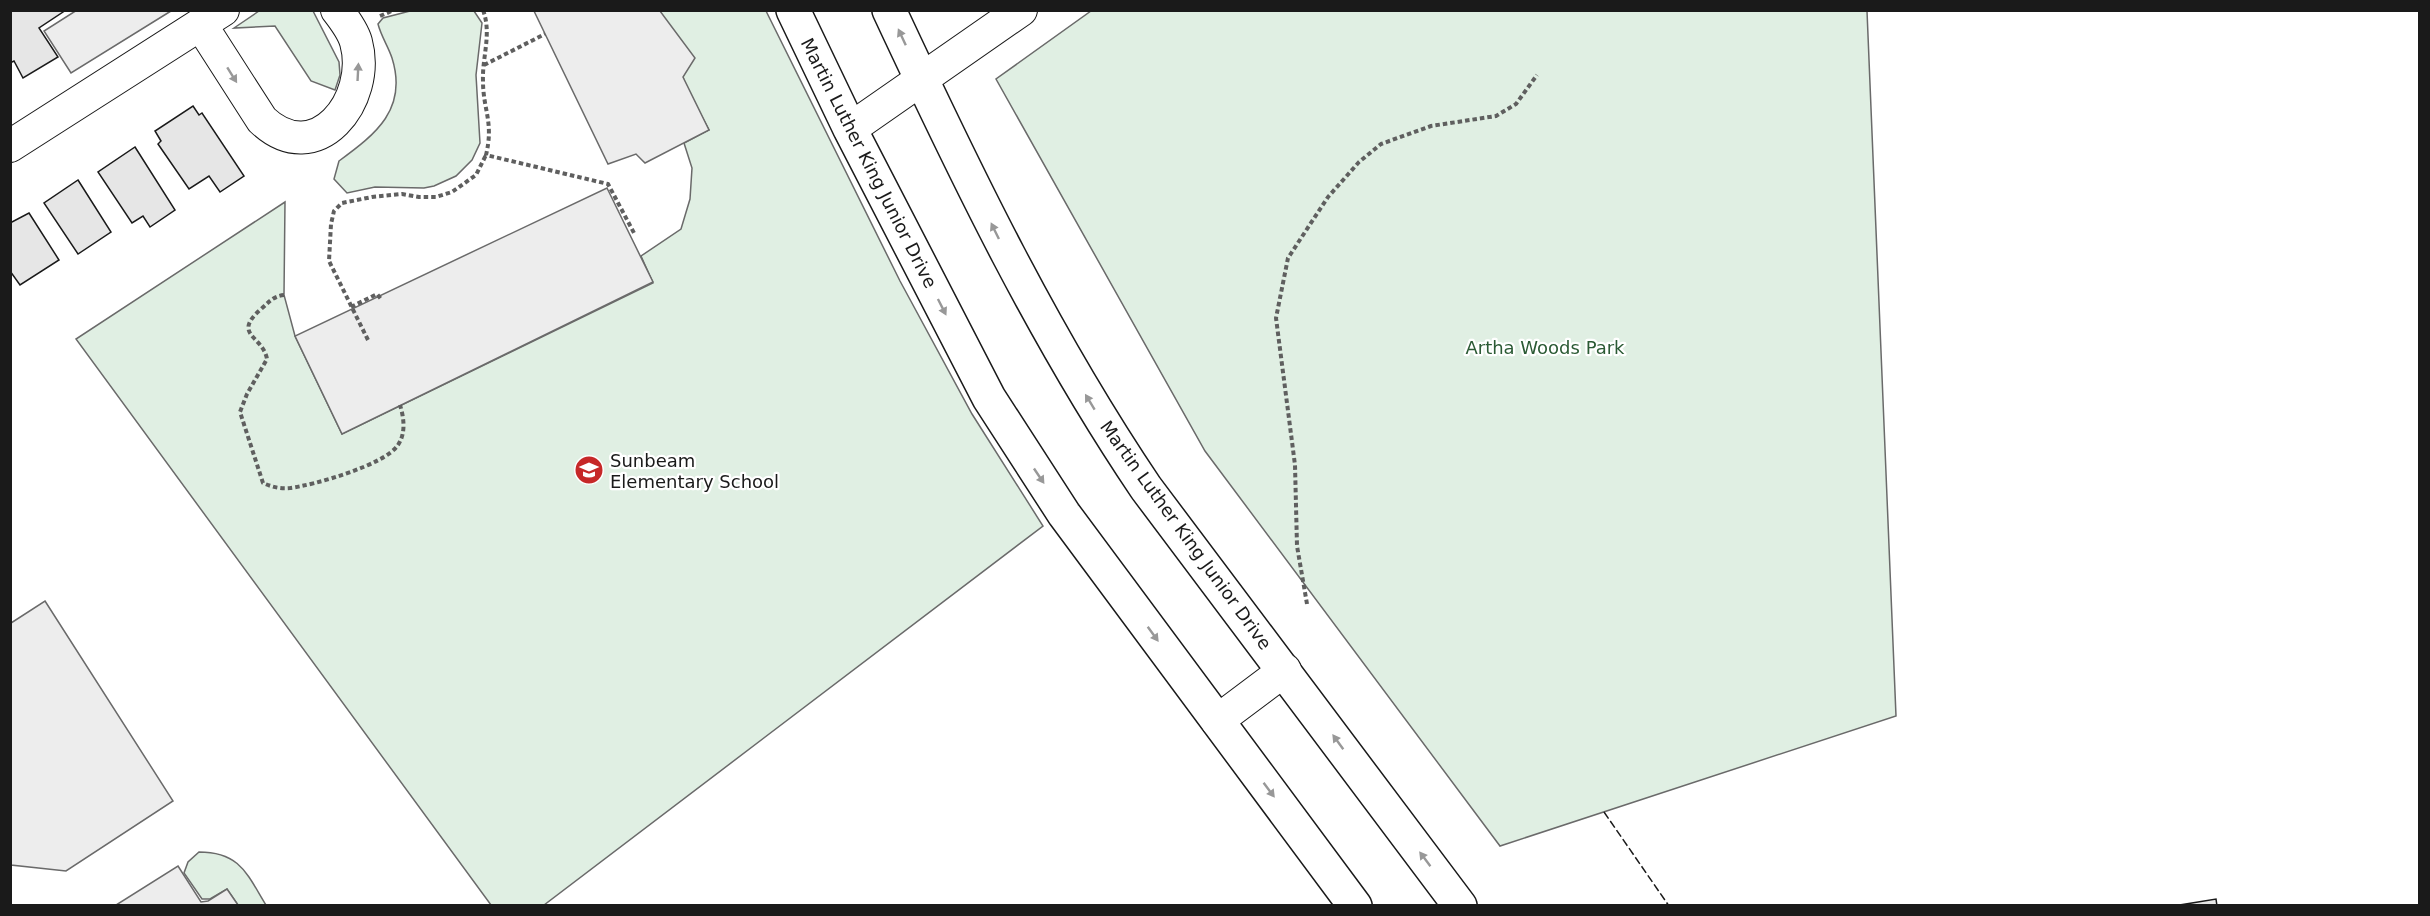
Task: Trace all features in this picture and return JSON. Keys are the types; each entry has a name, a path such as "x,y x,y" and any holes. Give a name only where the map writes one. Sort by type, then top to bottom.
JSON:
{"main road":[{"name":"Martin Luther King Junior Drive","path":"793,10 850,129 989,398 1064,513 1355,906"},
{"name":"Martin Luther King Junior Drive","path":"889,10 1009,258 1108,432 1146,488 1285,670 1460,906"}],"street":[{"path":"10,146 212,18 262,120 274,132 285,136 309,136 321,132 341,117 353,98 357,84 359,55 356,39 337,10"},
{"path":"850,129 1021,10"},
{"path":"1217,721 1285,670"}],"path":[{"path":"368,340 329,261 334,211 342,203 372,197 402,194 436,197 452,192 476,175 486,155 490,136 482,83 488,30 483,10"},
{"path":"483,65 545,34"},
{"path":"1307,604 1297,546 1295,465 1276,318 1288,258 1328,197 1359,162 1381,144 1431,126 1496,116 1515,104 1537,75"},
{"path":"486,155 608,184 634,232"},
{"path":"351,307 377,294 381,299"},
{"path":"284,295 273,298 251,318 248,325 249,333 264,350 267,359 247,394 240,412 263,483 273,488 290,488 339,475 391,454 400,443 404,430 399,405"}],"green space":[{"path":"259,11 313,11 339,62 340,75 335,90 311,81 275,26 234,28"},
{"path":"410,11 474,11 482,23 476,75 480,143 472,160 456,176 434,186 424,188 375,187 347,193 334,179 339,161 376,130 392,106 396,92 396,76 392,58 378,24 383,18"},
{"name":"Sunbeam Elementary School","path":"660,11 766,11 900,281 972,414 1043,526 544,905 491,905 76,339 285,202 284,295 295,336 342,434 653,283 641,256 681,229 690,199 692,168 684,143 709,130 685,85 683,77 685,70"},
{"name":"Artha Woods Park","path":"1091,11 1867,11 1896,716 1500,846 1205,451 996,79"},
{"path":"199,852 224,856 241,867 266,905 238,905 227,889 210,899 202,899 184,873 188,862"}],"shaded area":[{"path":"77,10 171,11 71,73 44,31"},
{"path":"534,11 660,11 695,58 683,77 709,130 645,163 636,154 608,164"},
{"path":"607,188 653,282 342,434 295,336"},
{"path":"45,601 173,801 66,871 11,865 11,623"},
{"path":"178,866 201,902 208,901 227,889 238,905 116,905"}],"building":[{"path":"10,10 66,10 39,28 58,57 23,78 14,61 10,63"},
{"path":"193,106 199,115 202,113 244,176 220,192 209,176 189,189 158,144 161,141 155,131"},
{"path":"135,147 175,210 150,227 143,216 132,223 98,172"},
{"path":"78,180 111,232 78,254 44,203"},
{"path":"29,213 59,260 20,285 10,271 10,223"},
{"path":"2216,899 2217,906 2180,906 2180,905"}],"fence":[{"path":"1604,812 1669,906"}],"place":[{"name":"Sunbeam Elementary School","path":"589,470"}]}
